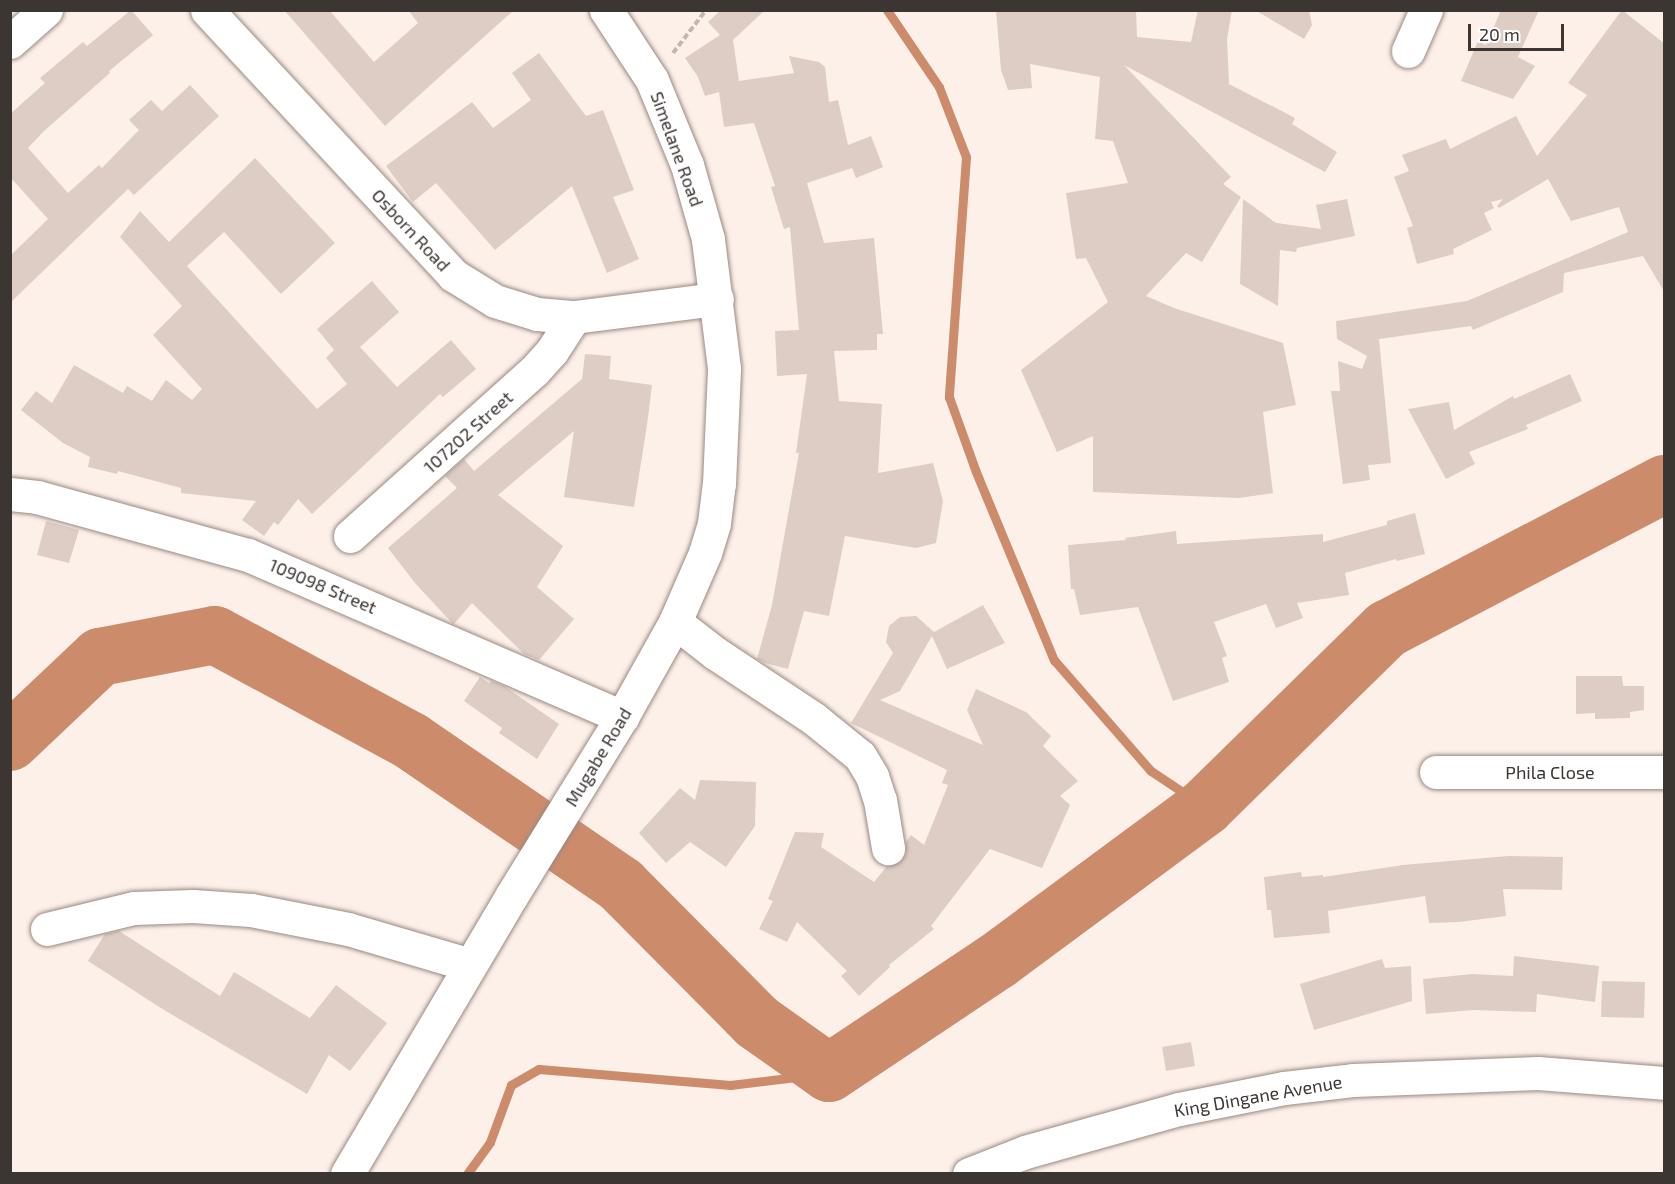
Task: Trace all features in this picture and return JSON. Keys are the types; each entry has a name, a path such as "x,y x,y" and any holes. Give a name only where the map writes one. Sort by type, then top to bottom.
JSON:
{"street":[{"path":"10,42 46,10"},
{"name":"Osborn Road","path":"207,10 453,275 495,301 537,314 574,317 717,299"},
{"name":"Simelane Road","path":"606,10 652,80 690,176 708,239 717,299"},
{"path":"1408,51 1426,10"},
{"name":"Mugabe Road","path":"347,1173 512,895 562,818 622,717 675,622 705,553 714,523 719,484 724,368 717,299"},
{"name":"107202 Street","path":"350,536 534,371 552,351 574,317"},
{"name":"109098 Street","path":"10,494 37,497 248,555 622,717"},
{"path":"675,622 715,653 813,718 860,756 872,777 880,800 888,848"},
{"name":"Phila Close","path":"1436,772 1665,772"},
{"path":"47,929 134,908 193,906 251,910 348,929 470,965"},
{"name":"King Dingane Avenue","path":"980,1171 1179,1109 1284,1088 1353,1080 1538,1073 1665,1083"}],"path":[{"path":"652,80 706,10"}],"building":[{"path":"131,10 153,35 109,71 110,73 28,148 68,193 99,165 102,168 139,130 129,120 151,100 162,111 190,85 219,116 134,195 128,189 10,303 10,256 48,219 10,177 10,114 45,83 40,78 83,42 87,46"},
{"path":"284,10 329,10 374,62 418,23 408,10 514,10 385,126"},
{"path":"721,10 765,10 733,40 739,81 794,73 789,56 819,62 825,67 829,102 838,100 848,145 871,136 883,167 856,178 852,168 807,183 824,243 874,238 883,334 877,334 877,350 834,351 839,401 882,404 878,473 933,463 943,501 936,543 916,548 845,536 829,616 804,611 788,669 757,659 772,605 799,453 796,453 807,374 777,376 775,331 799,330 790,227 784,229 771,187 775,186 754,123 724,127 719,92 705,96 698,77 685,58 720,35 708,22"},
{"path":"996,10 1136,10 1137,37 1191,42 1198,10 1232,10 1227,39 1229,84 1295,118 1292,124 1337,152 1325,172 1124,65 1231,177 1223,184 1241,197 1202,262 1186,253 1146,296 1174,308 1283,343 1296,405 1263,412 1273,493 1239,498 1093,492 1093,436 1057,452 1021,370 1108,302 1086,258 1076,259 1066,193 1128,183 1113,141 1095,139 1100,77 1030,64 1032,88 1008,90 1001,70"},
{"path":"1255,10 1309,10 1312,25 1304,39"},
{"path":"1501,10 1539,10 1518,57 1535,66 1513,99 1461,81 1478,41 1486,45"},
{"path":"1622,10 1665,44 1665,293 1643,256 1564,273 1563,292 1473,330 1471,326 1379,339 1391,463 1368,465 1370,480 1343,484 1331,391 1340,391 1338,361 1362,369 1367,356 1337,339 1336,321 1467,301 1628,232 1619,207 1571,221 1548,179 1499,208 1497,206 1503,199 1491,202 1494,208 1484,213 1492,230 1453,249 1454,254 1417,264 1407,228 1413,226 1394,177 1409,171 1402,155 1446,139 1450,149 1516,116 1537,156 1587,95 1568,83"},
{"path":"539,53 586,116 603,110 634,190 613,197 639,259 607,273 572,186 495,250 436,183 413,202 386,166 472,102 493,128 531,100 512,73"},
{"path":"255,158 335,243 281,294 224,232 187,266 317,409 347,384 326,358 334,350 317,329 372,281 399,312 360,347 397,387 451,340 476,369 443,397 440,394 312,514 298,499 278,525 274,522 264,536 242,520 256,501 181,493 181,488 118,471 117,474 88,467 90,457 63,443 21,410 36,391 52,403 74,365 123,393 127,386 152,401 166,380 192,400 202,389 153,335 182,306 120,237 140,211 169,242"},
{"path":"1243,199 1276,223 1321,229 1316,205 1347,199 1355,236 1297,248 1296,252 1280,250 1278,306 1240,284"},
{"path":"585,354 611,356 609,379 652,385 647,425 634,507 564,497 574,431 498,495 563,546 537,587 574,619 539,660 524,654 472,603 454,624 452,623 415,583 388,548 457,488 445,476 464,459 474,471 582,379"},
{"path":"1570,374 1582,401 1526,425 1528,429 1469,452 1475,464 1446,479 1408,409 1449,402 1454,430 1513,396 1514,399"},
{"path":"1415,513 1425,554 1397,561 1396,559 1345,573 1349,595 1297,603 1303,618 1276,628 1266,604 1214,622 1227,656 1222,658 1229,682 1173,701 1138,607 1080,615 1074,589 1071,589 1068,545 1126,540 1125,538 1176,531 1177,544 1323,534 1323,542 1387,525 1387,521"},
{"path":"46,521 79,530 69,563 37,555"},
{"path":"983,605 1005,643 947,669 932,636 900,691 880,700 983,745 967,710 976,689 1026,712 1051,736 1043,746 1078,781 1060,796 1070,805 1042,868 990,849 931,926 934,929 889,965 890,967 859,996 841,976 847,971 797,922 787,942 759,929 773,901 768,899 795,832 824,833 821,847 874,882 887,866 900,862 906,854 906,842 911,835 924,845 948,785 942,783 947,770 851,723 893,653 886,642 889,626 900,617 916,616 934,632"},
{"path":"1576,676 1622,676 1623,686 1644,686 1644,710 1630,712 1630,718 1595,719 1595,713 1576,714"},
{"path":"480,677 489,683 491,681 504,686 559,724 537,759 499,733 502,728 464,701"},
{"path":"700,780 756,782 755,826 726,867 690,842 666,863 639,833 680,788 695,800"},
{"path":"1508,856 1563,857 1562,890 1503,889 1506,916 1459,922 1429,923 1425,896 1328,911 1330,933 1274,938 1271,910 1267,910 1264,877 1301,872 1302,877 1323,875 1323,877 1403,865"},
{"path":"119,931 220,996 234,972 310,1018 336,985 387,1023 350,1071 329,1055 307,1094 164,1010 88,961 105,934"},
{"path":"1514,956 1599,966 1595,1002 1537,994 1536,1012 1473,1010 1426,1014 1423,979 1472,974 1513,976"},
{"path":"1382,959 1385,968 1411,966 1412,1001 1314,1030 1300,984"},
{"path":"1602,981 1645,982 1644,1018 1601,1017"},
{"path":"1191,1042 1195,1066 1166,1071 1162,1047"}],"waterway":[{"path":"887,10 939,87 966,157 949,397 976,472 1054,660 1151,771 1205,807"},
{"path":"10,742 100,657 215,635 411,741 621,885 757,1022 829,1073 997,961 1205,807 1387,629 1664,484"},
{"path":"467,1174 490,1142 511,1085 539,1069 730,1085 829,1073"}]}
